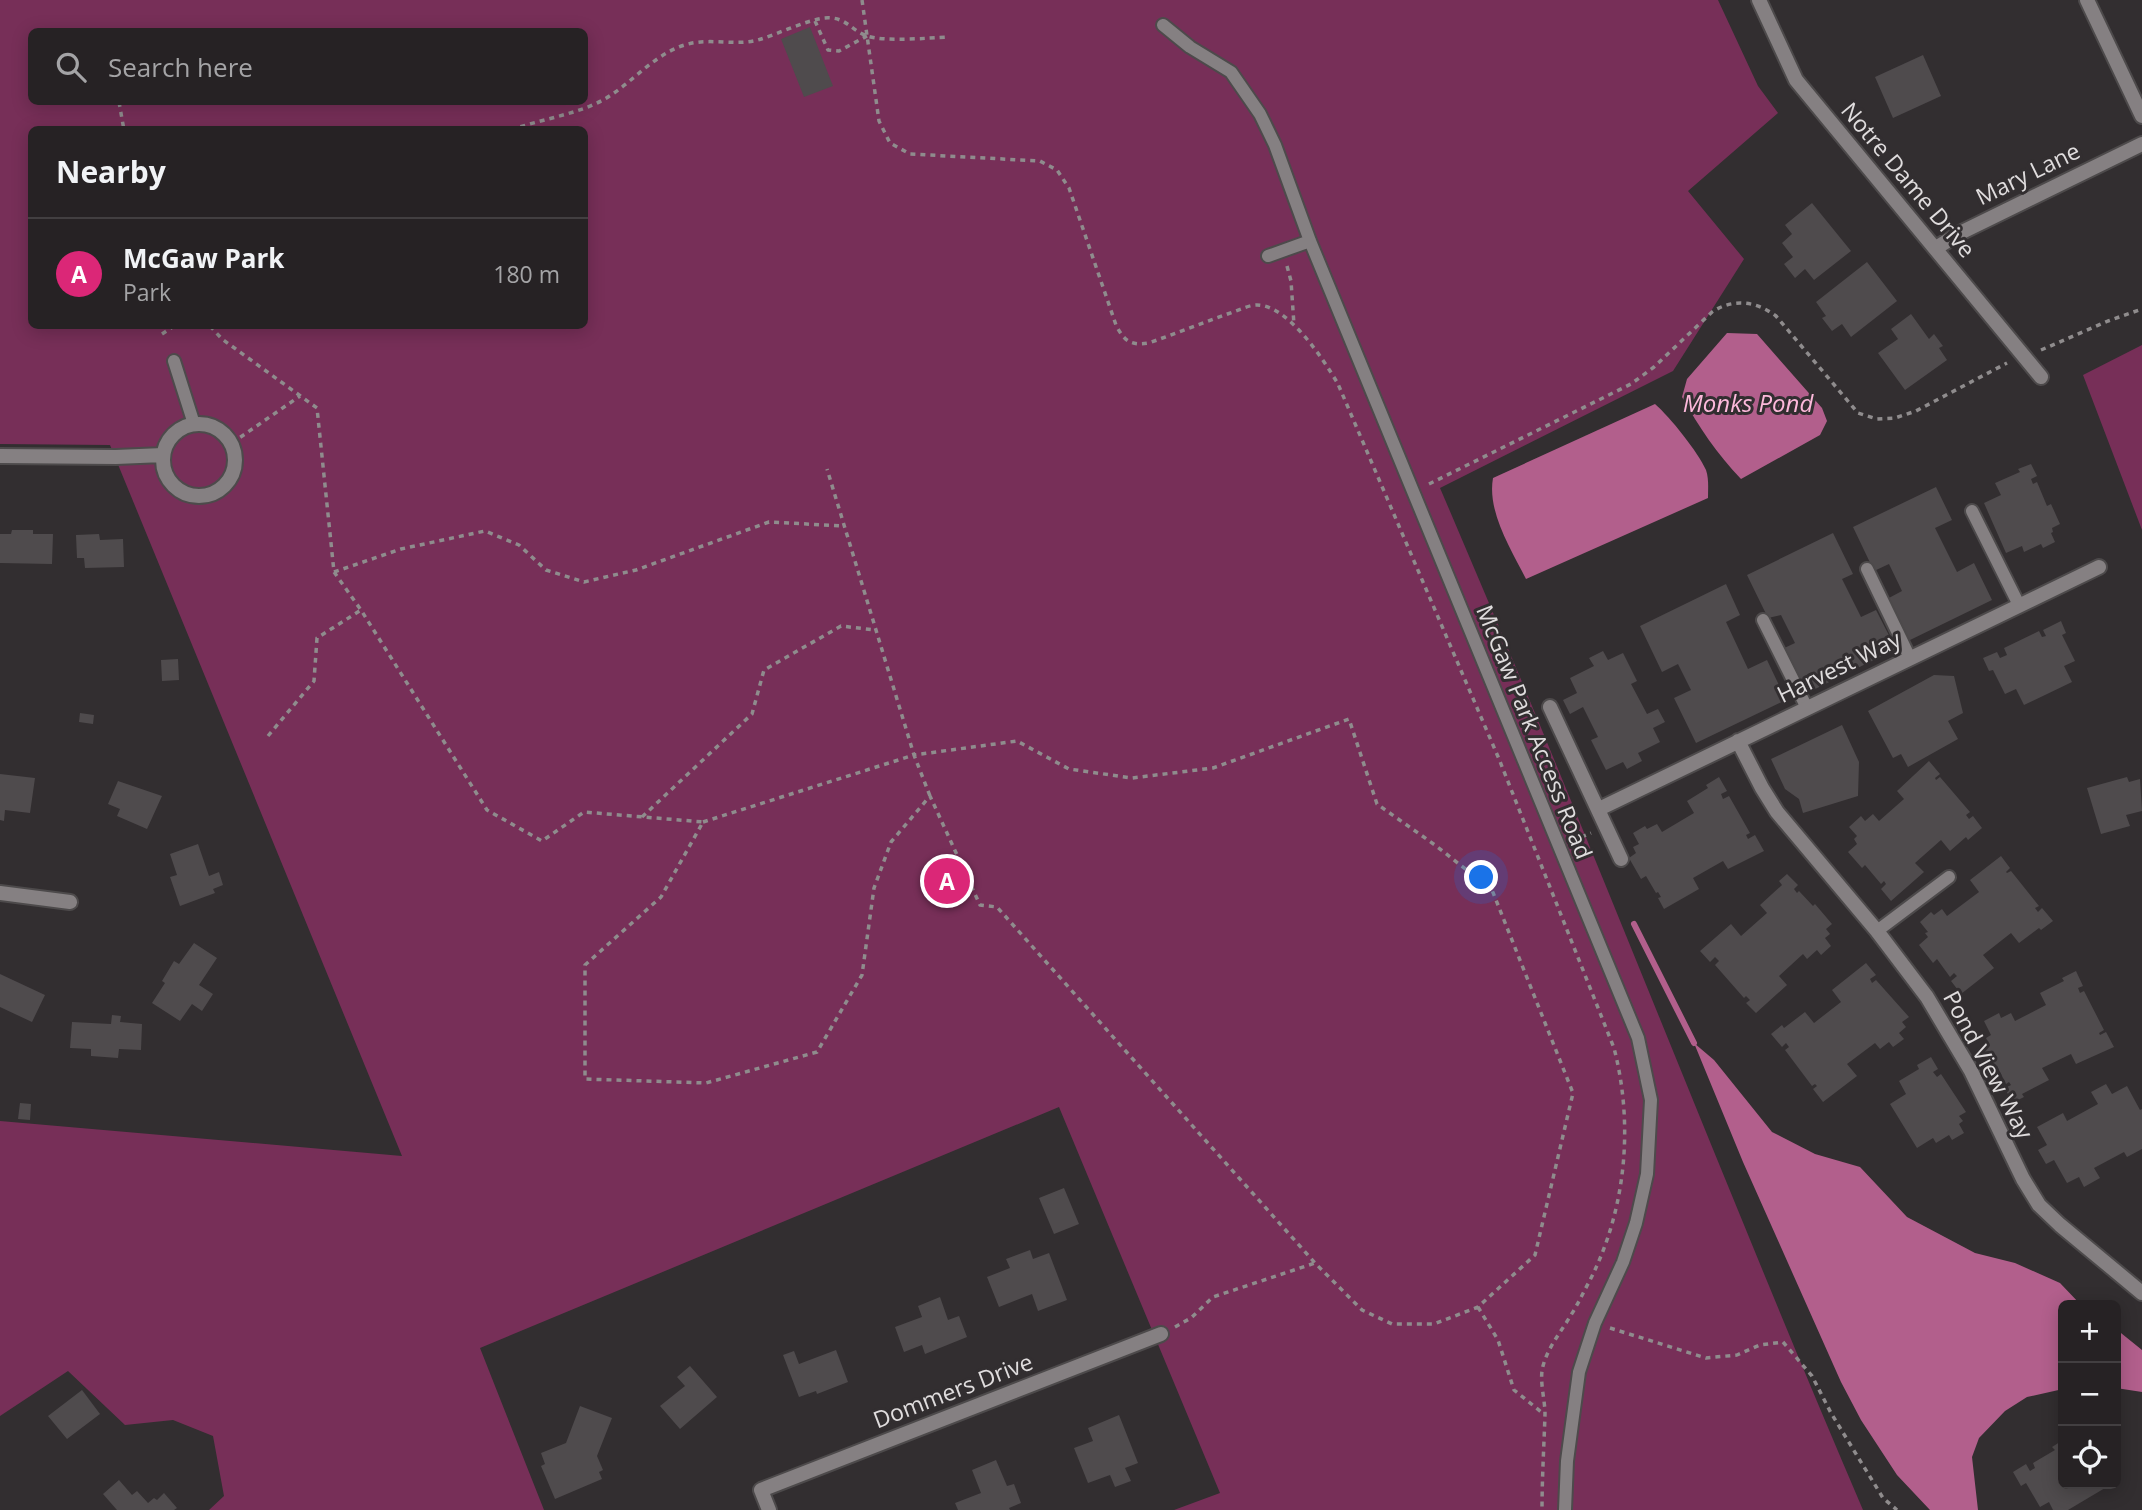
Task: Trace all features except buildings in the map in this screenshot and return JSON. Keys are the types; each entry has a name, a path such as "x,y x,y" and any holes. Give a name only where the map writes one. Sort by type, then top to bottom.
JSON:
{"street":[{"name":"Notre Dame Drive","path":"1759,0 1796,80 2041,377"},
{"path":"2087,0 2142,116"},
{"name":"Mary Lane","path":"1936,248 1960,233 2142,144"},
{"path":"194,424 205,424 216,428 232,443 236,455 235,468 223,489 199,498 176,489 167,479 163,455 173,434 194,424"},
{"path":"0,456 163,455"},
{"name":"Harvest Way","path":"1599,809 2099,567"},
{"path":"1550,707 1621,859"},
{"name":"Pond View Way","path":"1738,741 1777,811 1927,997 1971,1071 2022,1179 2039,1205 2142,1293"},
{"path":"0,894 70,902"},
{"name":"Dommers Drive","path":"769,1510 761,1490 1161,1334"}],"lane":[{"name":"McGaw Park Access Road","path":"1163,25 1190,47 1231,72 1260,114 1275,145 1310,241 1638,1038 1651,1100 1647,1174 1636,1223 1623,1262 1595,1323 1579,1372 1567,1461 1565,1510"},
{"path":"1269,256 1310,241"},
{"path":"174,361 194,424"},
{"path":"1972,511 2019,606"},
{"path":"1867,569 1910,658"},
{"path":"1763,620 1807,708"},
{"path":"1877,932 1948,877"}],"path":[{"path":"862,0 879,121 890,143 911,154 1040,161 1057,170 1069,188 1116,325 1126,341 1133,344 1149,343 1256,305 1274,310 1294,325 1328,366 1350,409 1524,819 1614,1048 1622,1080 1626,1112 1624,1152 1619,1191 1607,1238 1572,1315 1546,1354 1542,1371 1545,1415 1542,1510"},
{"path":"524,126 603,99 661,57 688,44 753,42 815,21 835,18 849,23 867,36"},
{"path":"815,21 828,50 839,51 867,36 947,37"},
{"path":"120,105 123,126"},
{"path":"1283,251 1291,281 1294,325"},
{"path":"1429,484 1631,384 1654,367 1722,305 1742,302 1766,309 1776,316 1858,413 1877,419 1895,418 1916,411 2010,362"},
{"path":"2039,351 2142,309"},
{"path":"162,334 170,329"},
{"path":"213,329 222,340 317,408 334,572 361,610 487,810 542,841 584,812 703,822 914,755 1017,741 1069,769 1132,778 1213,768 1349,719 1377,804 1492,890 1573,1093 1535,1255 1478,1307 1434,1324 1392,1324 1362,1310 1315,1262 997,906 980,905 914,755 827,469"},
{"path":"232,443 300,396"},
{"path":"334,572 401,549 485,531 519,545 546,570 584,582 636,570 769,522 844,526"},
{"path":"268,736 314,681 317,638 361,610"},
{"path":"642,817 752,714 764,670 841,626 876,630"},
{"path":"703,822 661,897 584,965 586,1079 706,1083 817,1052 862,975 874,888 891,842 930,796"},
{"path":"1558,847 1606,826"},
{"path":"1161,1334 1191,1318 1213,1297 1315,1262"},
{"path":"1478,1307 1498,1340 1514,1390 1545,1415"},
{"path":"1595,1323 1706,1358 1737,1354 1760,1345 1783,1342 1812,1376 1876,1488 1897,1510"}],"shaded area":[{"path":"0,0 1718,0 1758,86 1778,113 1688,191 1744,259 1673,371 1440,488 1863,1510 1174,1510 1220,1493 1059,1107 480,1348 544,1510 209,1510 224,1496 213,1436 173,1420 125,1425 68,1371 0,1416 0,1121 402,1156 110,445 0,444"},
{"path":"2142,345 2142,530 2083,375"}],"water":[{"name":"Monks Pond","path":"1727,333 1757,334 1822,408 1827,421 1820,435 1741,479 1709,440 1682,397 1687,379"},
{"path":"1655,404 1683,435 1706,470 1708,498 1526,579 1497,517 1492,491 1493,478"},
{"path":"1694,1043 1714,1060 1772,1132 1815,1154 1860,1167 1907,1217 1975,1253 2015,1263 2060,1283 2076,1300 2058,1300 2058,1390 2027,1397 2005,1411 1979,1438 1972,1457 1978,1510 1930,1510 1897,1475 1861,1420 1841,1382 1743,1162"},
{"path":"2121,1333 2142,1350 2142,1392 2121,1389"}],"waterway":[{"path":"1634,924 1694,1043"}],"place":[{"name":"McGaw Park","path":"947,881"}]}
